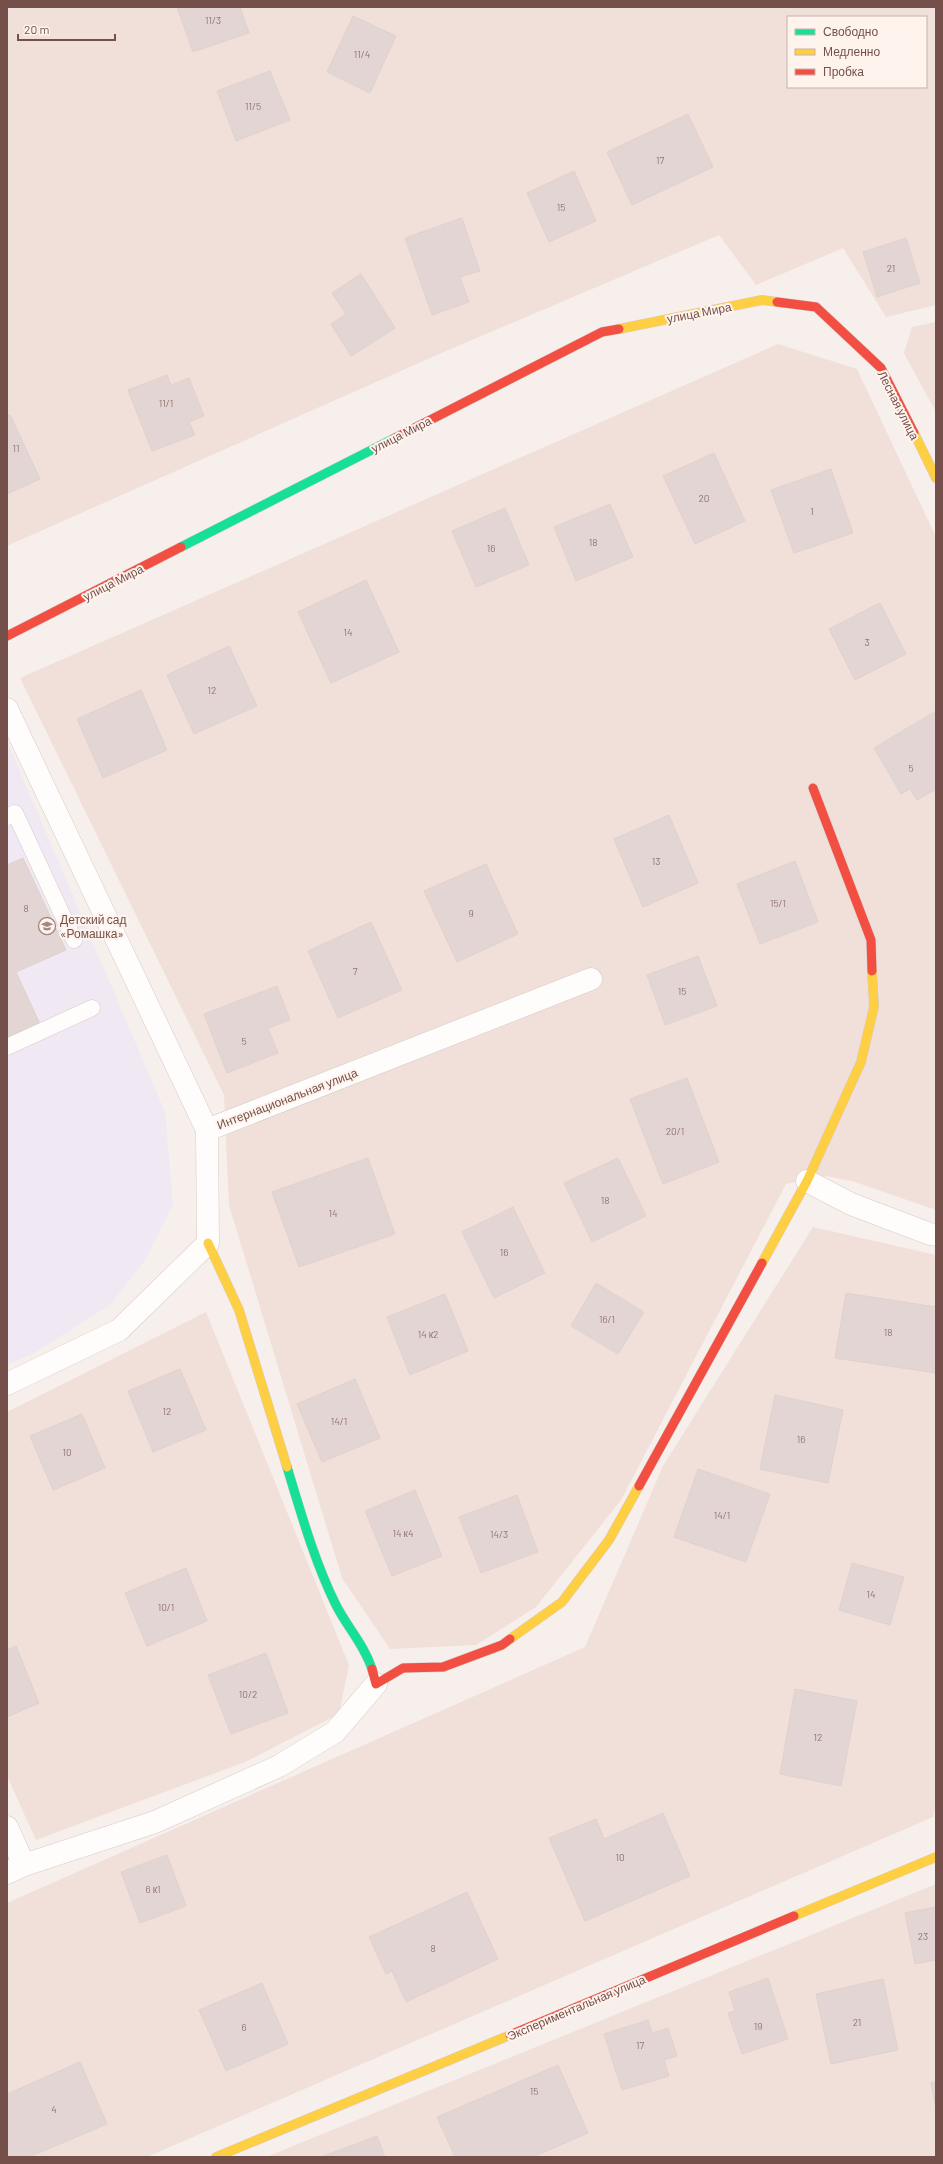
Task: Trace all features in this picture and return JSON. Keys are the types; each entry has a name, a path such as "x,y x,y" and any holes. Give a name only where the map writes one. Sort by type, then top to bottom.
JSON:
{"street":[{"name":"улица Мира","path":"7,636 602,332 762,300 816,307"},
{"name":"Лесная улица","path":"816,307 881,368 936,478"},
{"path":"7,709 207,1130"},
{"path":"7,1826 16,1869 155,1822 279,1766 336,1732 376,1684 402,1668 443,1667 502,1645 562,1602 609,1540 806,1181 861,1062 874,1007 871,940 813,788"},
{"name":"Интернациональная улица","path":"208,1243 207,1130 591,978"},
{"path":"806,1181 850,1204 936,1235"},
{"path":"7,1384 119,1330 208,1243 239,1310 312,1548 335,1604 367,1654 376,1684"},
{"name":"Экспериментальная улица","path":"216,2157 936,1857"}],"lane":[{"path":"7,817 15,813 74,940"},
{"path":"7,1047 92,1008"}],"shaded area":[{"path":"7,7 936,7 936,305 886,317 843,248 756,285 719,235 446,351 7,546"},
{"path":"936,322 936,412 904,353 912,327"},
{"path":"778,344 857,369 936,537 936,1210 855,1182 827,1176 786,1184 621,1500 536,1607 476,1645 390,1649 342,1578 229,1205 224,1095 20,678"},
{"name":"Детский сад «Ромашка»","path":"7,741 165,1112 173,1204 145,1260 110,1305 32,1354 7,1365"},
{"path":"813,1227 936,1255 936,1806 933,1817 147,2157 7,2157 7,1903 585,1647 663,1466"},
{"path":"206,1312 349,1665 339,1714 245,1762 36,1840 7,1776 7,1412"},
{"path":"936,1884 936,2157 266,2157"}],"building":[{"path":"177,7 240,7 249,33 193,52"},
{"path":"353,16 396,36 370,93 327,72"},
{"path":"270,71 290,120 236,141 217,91"},
{"path":"688,114 713,167 632,205 607,152"},
{"path":"574,171 596,221 549,242 527,193"},
{"path":"462,218 480,271 460,277 469,302 432,315 405,238"},
{"path":"906,238 920,283 877,297 863,252"},
{"path":"361,274 395,328 351,356 331,324 346,314 332,293"},
{"path":"167,375 171,385 189,378 204,416 189,422 195,435 152,451 128,390"},
{"path":"10,415 40,479 7,494 7,416"},
{"path":"714,453 745,521 695,544 663,476"},
{"path":"831,469 853,533 794,553 771,490"},
{"path":"610,504 633,557 576,581 554,527"},
{"path":"505,508 529,565 476,587 452,531"},
{"path":"366,580 399,652 331,683 298,612"},
{"path":"880,603 906,654 855,680 829,629"},
{"path":"229,646 257,706 194,734 167,675"},
{"path":"141,690 167,750 103,778 77,719"},
{"path":"936,711 936,789 917,800 910,789 901,794 874,748"},
{"path":"669,815 698,883 643,907 614,839"},
{"path":"23,858 66,950 16,972 40,1024 7,1039 7,865"},
{"path":"795,861 818,922 760,944 737,884"},
{"path":"486,864 518,934 457,962 424,891"},
{"path":"371,922 402,990 338,1018 308,951"},
{"path":"698,956 717,1006 665,1025 647,975"},
{"path":"277,986 290,1020 268,1028 278,1053 227,1073 204,1014"},
{"path":"687,1078 719,1162 663,1184 630,1099"},
{"path":"368,1158 395,1234 299,1267 272,1192"},
{"path":"618,1158 646,1216 592,1242 564,1183"},
{"path":"513,1207 545,1273 494,1298 462,1232"},
{"path":"596,1283 644,1312 618,1354 571,1326"},
{"path":"846,1293 936,1307 936,1373 835,1358"},
{"path":"445,1294 468,1351 410,1375 387,1317"},
{"path":"180,1369 206,1430 153,1452 128,1391"},
{"path":"355,1379 380,1438 322,1462 297,1404"},
{"path":"775,1395 843,1410 828,1483 760,1469"},
{"path":"82,1414 105,1468 53,1490 30,1436"},
{"path":"698,1469 770,1494 746,1562 674,1537"},
{"path":"415,1490 442,1556 392,1576 365,1511"},
{"path":"517,1495 538,1552 481,1573 459,1517"},
{"path":"852,1563 904,1577 890,1625 839,1610"},
{"path":"186,1568 207,1621 147,1646 125,1593"},
{"path":"16,1646 39,1703 7,1717 7,1650"},
{"path":"266,1653 288,1713 231,1734 208,1675"},
{"path":"795,1689 857,1701 841,1786 780,1774"},
{"path":"663,1813 690,1876 585,1921 549,1838 596,1819 604,1839"},
{"path":"167,1855 186,1906 140,1923 121,1872"},
{"path":"467,1892 498,1959 406,2002 392,1971 386,1974 369,1937"},
{"path":"936,1907 936,1960 915,1964 905,1913"},
{"path":"768,1978 788,2039 742,2054 728,2013 735,2011 729,1992"},
{"path":"883,1979 898,2050 831,2064 816,1994"},
{"path":"262,1983 288,2044 226,2071 199,2010"},
{"path":"648,2020 652,2033 668,2028 677,2056 664,2060 669,2076 622,2090 604,2034"},
{"path":"80,2062 107,2124 29,2157 7,2157 7,2094"},
{"path":"558,2065 588,2133 533,2157 455,2157 437,2117"},
{"path":"936,2082 936,2110 931,2083"},
{"path":"377,2136 385,2157 321,2157"}],"traffic: fast":[{"path":"181,547 395,438"},
{"path":"287,1467 308,1536 327,1587 339,1611 360,1643 372,1669"}],"traffic: slow":[{"path":"619,329 762,300 777,302"},
{"path":"914,433 936,478"},
{"path":"762,1263 807,1181 861,1062 874,1007 872,971"},
{"path":"208,1243 239,1310 287,1467"},
{"path":"510,1639 562,1602 609,1540 639,1486"},
{"path":"794,1916 936,1857"},
{"path":"216,2157 510,2035"}],"traffic: jam":[{"path":"777,302 816,307 881,368 914,433"},
{"path":"395,438 602,332 619,329"},
{"path":"7,636 181,547"},
{"path":"813,788 871,940 872,971"},
{"path":"639,1486 762,1263"},
{"path":"372,1669 376,1684 403,1668 443,1667 502,1645 510,1639"},
{"path":"510,2035 794,1916"}],"place":[{"name":"Детский сад «Ромашка»","path":"47,926"}]}
